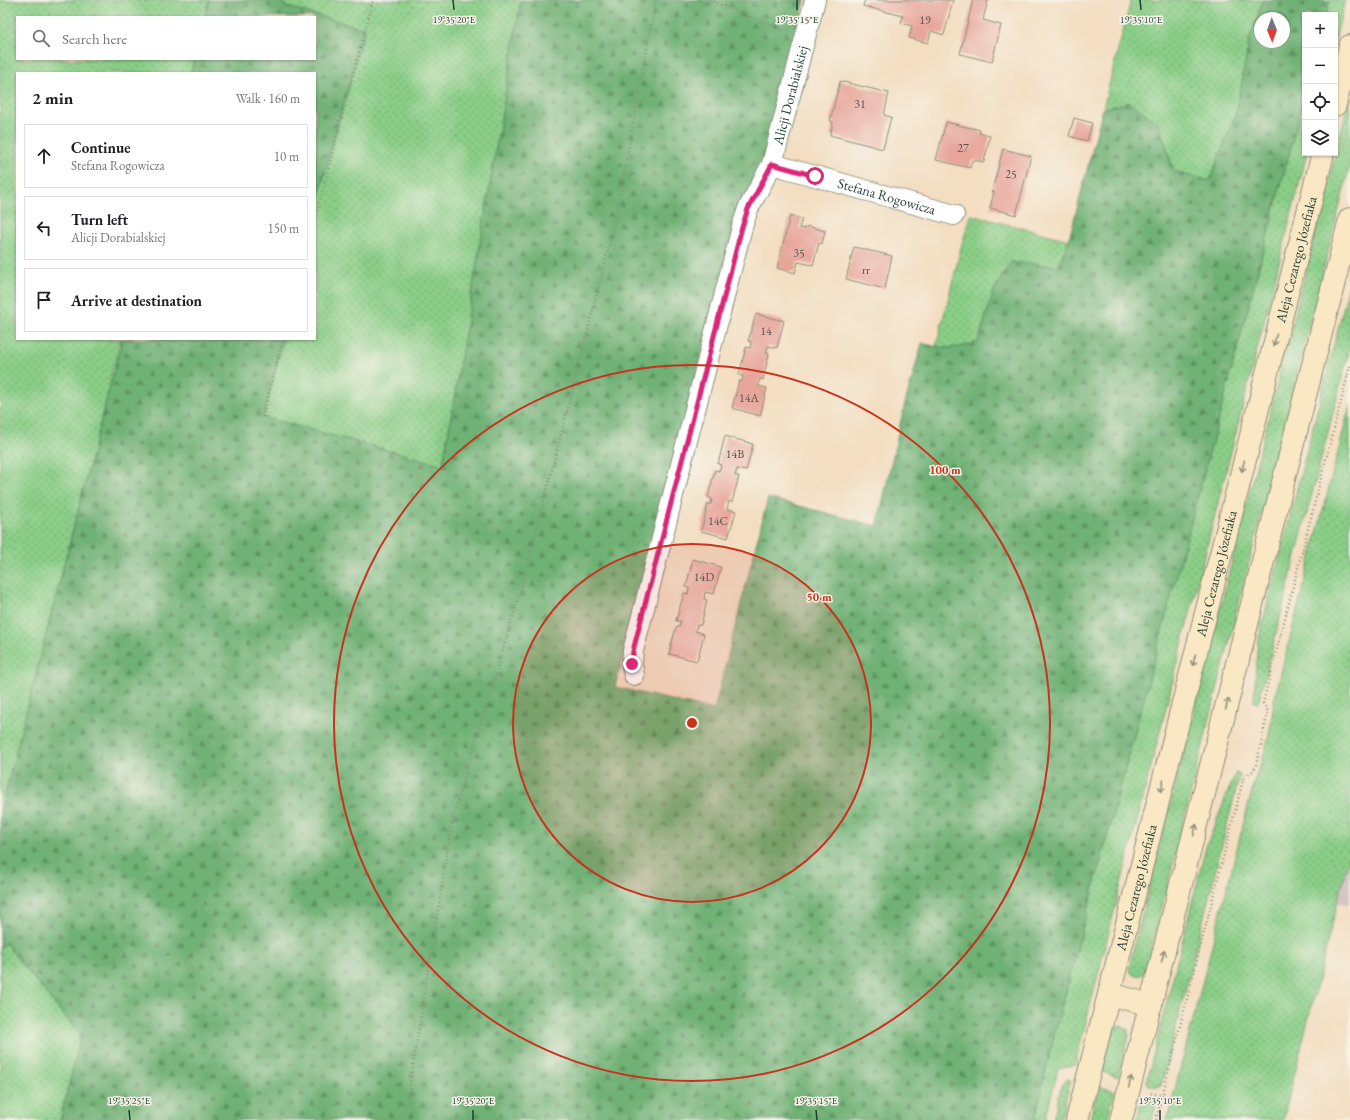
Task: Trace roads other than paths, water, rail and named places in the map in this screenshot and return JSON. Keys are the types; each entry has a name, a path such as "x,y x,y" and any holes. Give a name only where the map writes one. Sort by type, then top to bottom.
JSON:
{"street":[{"name":"Alicji Dorabialskiej","path":"634,675 632,664 633,651 742,227 748,209 772,164 815,0"},
{"path":"1338,93 1350,46"},
{"name":"Aleja Cezarego Józefiaka","path":"1077,1120 1322,156"},
{"name":"Stefana Rogowicza","path":"772,164 954,215"},
{"path":"1121,1120 1350,219"},
{"path":"1109,994 1151,1005"}]}
